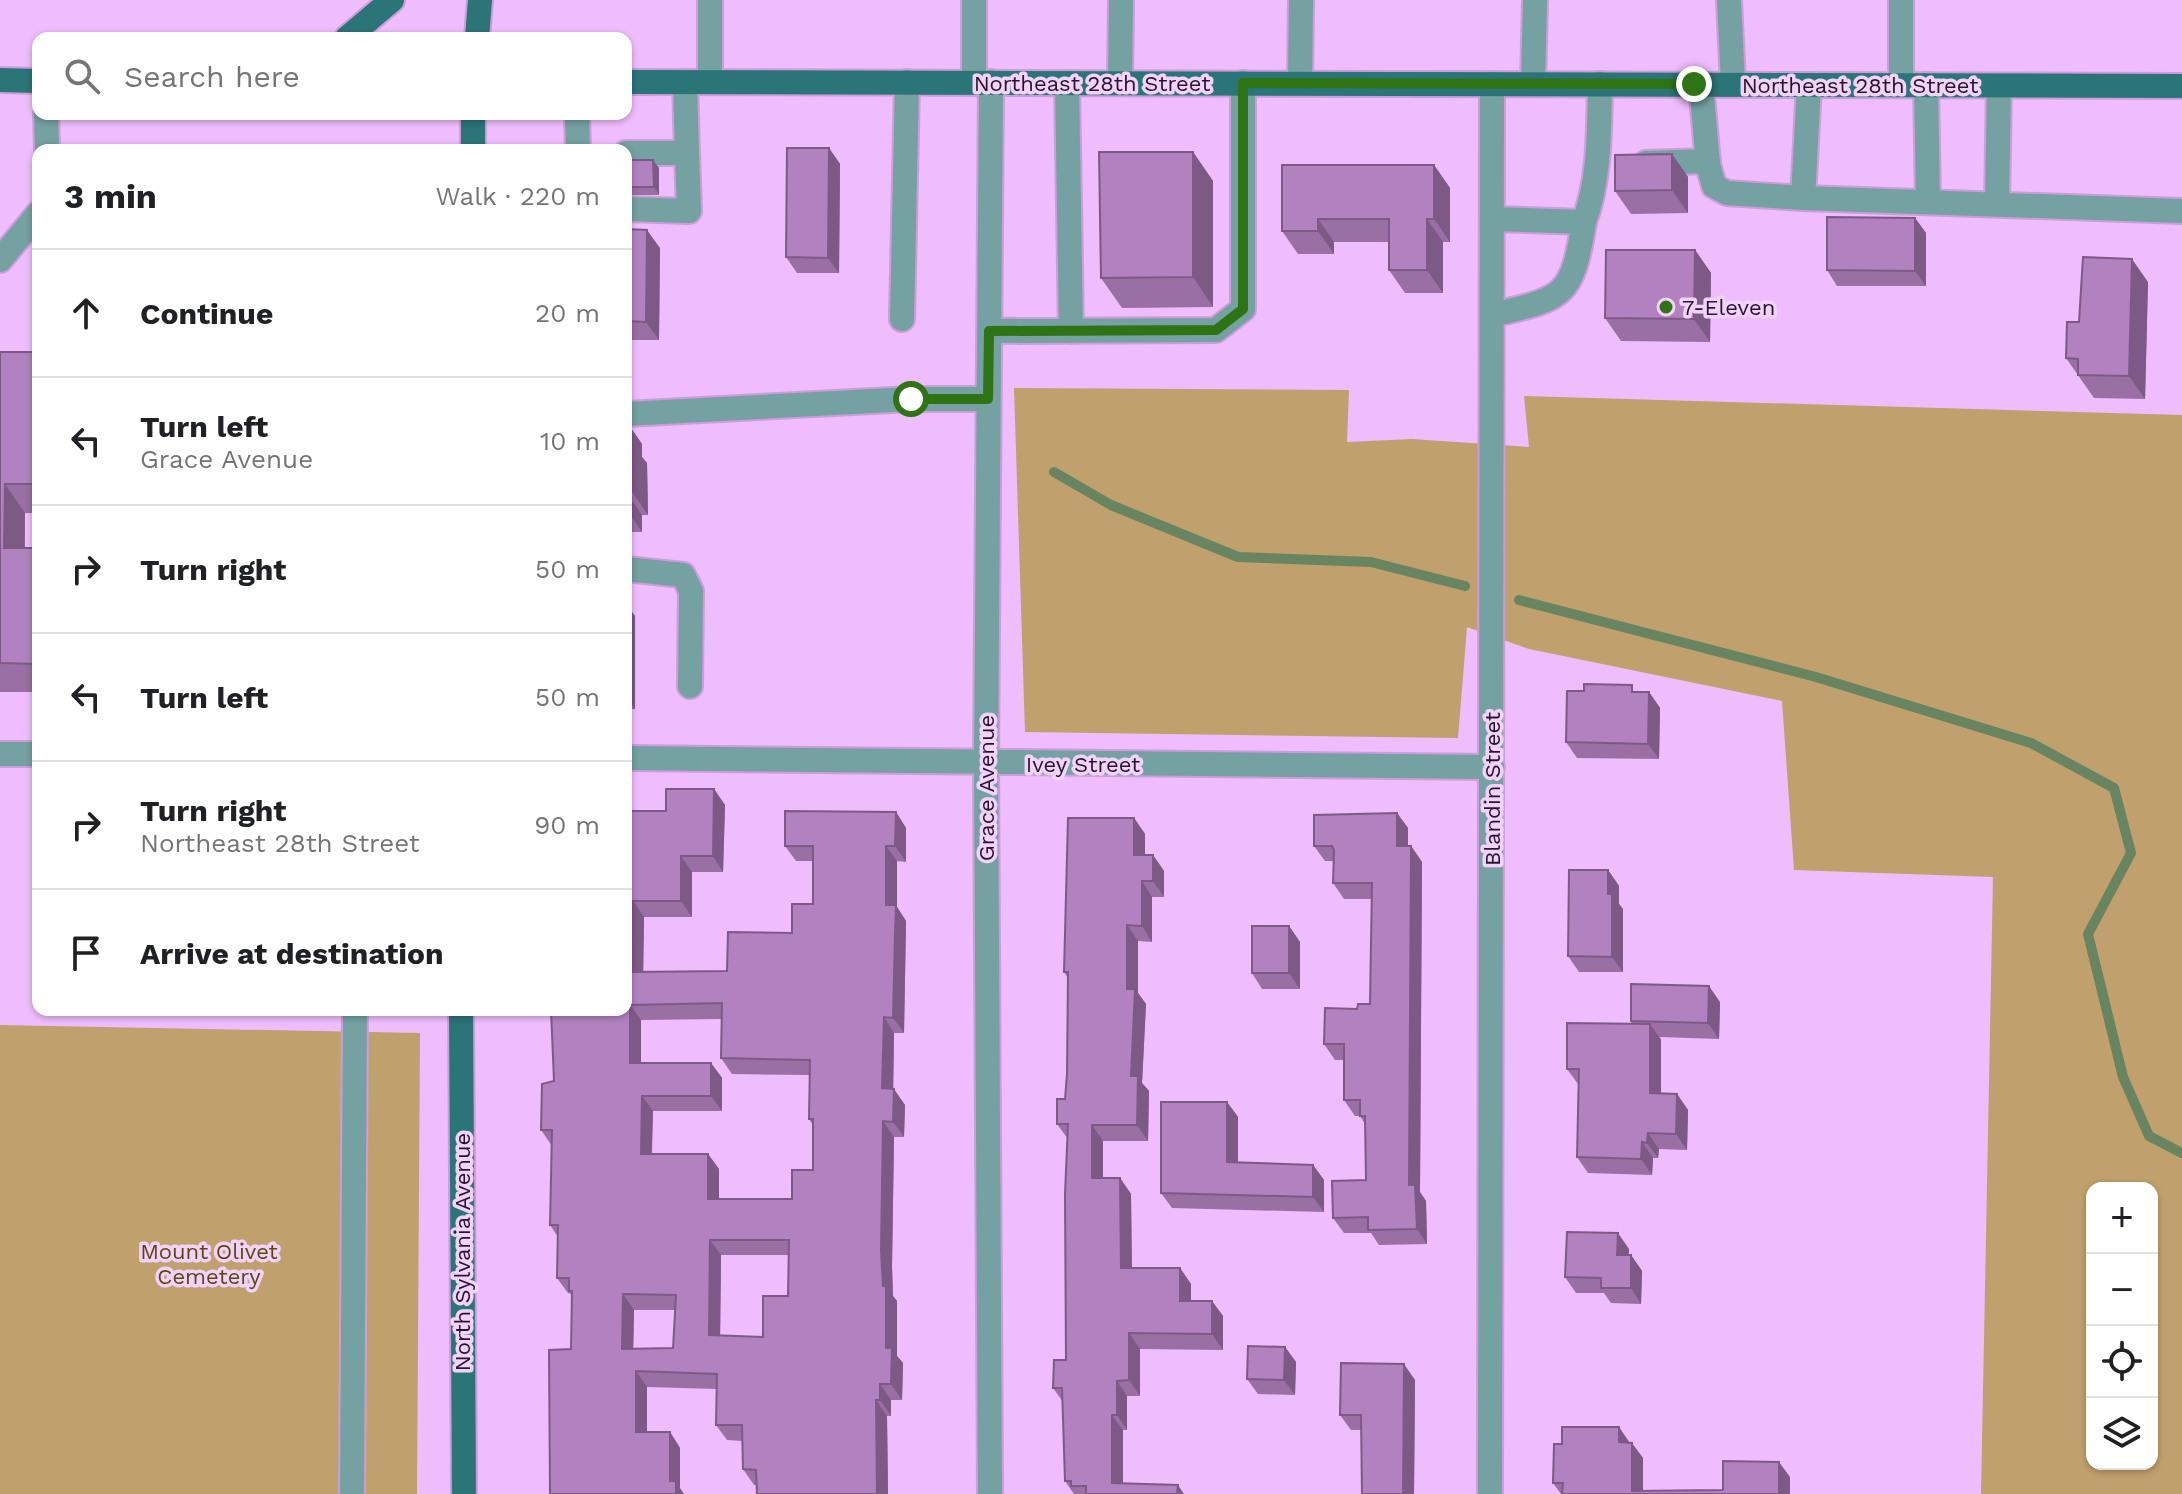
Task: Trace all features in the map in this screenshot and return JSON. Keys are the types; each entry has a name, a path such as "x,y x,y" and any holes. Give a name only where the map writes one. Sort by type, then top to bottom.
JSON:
{"main road":[{"path":"354,32 392,0"},
{"path":"477,32 480,0"},
{"path":"0,80 32,81"},
{"name":"Northeast 28th Street","path":"632,82 2182,86"},
{"path":"473,120 473,144"},
{"name":"North Sylvania Avenue","path":"461,1016 464,1494"}],"street":[{"path":"710,0 710,82"},
{"name":"Grace Avenue","path":"974,0 982,82 989,331 986,763 990,1494"},
{"path":"1120,83 1121,0"},
{"path":"1300,83 1301,0"},
{"path":"1533,84 1535,0"},
{"path":"1729,0 1733,84"},
{"path":"1901,0 1901,85"},
{"path":"632,209 689,211 685,82"},
{"path":"902,319 907,82"},
{"path":"1067,83 1071,331"},
{"path":"989,331 1216,330 1243,309 1243,83"},
{"name":"Blandin Street","path":"1490,1494 1492,84"},
{"path":"1492,315 1547,302 1568,285 1577,263 1584,222 1592,199 1614,164 1600,84"},
{"path":"1701,84 1708,161 1714,186 1727,193 2182,211"},
{"path":"1803,198 1809,85"},
{"path":"1926,85 1928,202"},
{"path":"1997,204 1999,86"},
{"path":"46,120 47,144"},
{"path":"577,120 578,144"},
{"path":"632,153 687,153"},
{"path":"1614,164 1708,161"},
{"path":"1492,219 1584,222"},
{"path":"0,260 32,221"},
{"path":"632,414 911,399 988,399"},
{"path":"632,570 683,575 691,591 690,686"},
{"path":"0,754 32,754"},
{"name":"Ivey Street","path":"632,758 1492,767"},
{"path":"352,1494 355,1016"}],"green space":[{"path":"1014,388 1349,390 1347,442 1412,439 1529,447 1524,396 2182,415 2182,1494 1981,1494 1993,877 1794,870 1782,701 1529,649 1467,627 1458,738 1025,732"},
{"name":"Mount Olivet Cemetery","path":"0,1025 420,1033 417,1494 0,1494"}],"building":[{"path":"787,148 829,148 828,258 786,257"},
{"path":"1099,152 1193,152 1193,277 1101,278"},
{"path":"1672,154 1672,190 1615,191 1615,155"},
{"path":"632,160 653,160 654,187 632,187"},
{"path":"1282,165 1434,165 1434,219 1427,219 1427,270 1389,270 1389,219 1318,219 1318,231 1282,231"},
{"path":"1827,217 1915,218 1915,271 1827,270"},
{"path":"632,229 647,230 646,322 632,321"},
{"path":"1606,250 1695,250 1694,319 1605,318"},
{"path":"2083,257 2132,259 2129,376 2078,375 2078,359 2066,358 2067,322 2079,322"},
{"path":"0,352 32,352 32,484 5,484 4,548 32,548 32,664 0,663"},
{"path":"1584,684 1632,685 1632,692 1649,692 1648,744 1566,742 1567,691 1584,691"},
{"path":"666,789 714,789 713,856 681,856 681,901 633,901 632,972 632,811 666,811"},
{"path":"785,811 896,812 895,846 886,846 886,905 896,905 893,1018 884,1017 882,1088 894,1089 893,1122 883,1121 881,1251 883,1286 886,1286 886,1348 892,1348 891,1384 880,1384 880,1400 876,1400 877,1494 757,1494 756,1470 743,1469 742,1425 716,1425 717,1374 636,1371 636,1432 670,1432 670,1481 676,1481 676,1494 550,1494 549,1350 571,1349 572,1291 569,1291 569,1278 557,1278 558,1225 550,1225 552,1130 541,1130 542,1084 554,1081 551,1016 630,1016 630,1063 711,1063 711,1096 642,1096 641,1154 708,1154 708,1199 792,1199 792,1170 813,1170 813,1119 809,1119 810,1060 721,1058 722,1003 632,1005 632,972 727,971 728,932 792,933 792,904 813,904 813,846 785,846","holes":["710,1240 789,1240 788,1296 763,1296 763,1337 709,1335","623,1294 676,1295 673,1348 622,1349"]},
{"path":"1397,813 1397,846 1411,846 1409,1185 1415,1185 1417,1229 1368,1230 1368,1217 1333,1218 1332,1181 1366,1180 1365,1116 1360,1116 1360,1100 1344,1100 1344,1044 1324,1044 1325,1008 1357,1009 1358,1004 1370,1004 1372,883 1333,883 1334,850 1332,846 1314,846 1314,815"},
{"path":"1068,818 1134,818 1134,855 1153,855 1153,881 1142,881 1142,926 1127,925 1127,989 1135,989 1131,1076 1138,1076 1137,1125 1092,1125 1092,1178 1120,1178 1121,1268 1180,1268 1180,1301 1212,1301 1212,1334 1129,1333 1129,1380 1117,1381 1117,1415 1112,1415 1112,1483 1178,1485 1177,1494 1086,1494 1086,1486 1071,1486 1071,1481 1065,1481 1062,1388 1053,1388 1054,1360 1066,1360 1065,1194 1068,1124 1057,1124 1057,1099 1065,1099 1067,1074 1068,972 1064,972"},
{"path":"1569,870 1608,870 1608,894 1612,894 1612,957 1568,956"},
{"path":"1252,926 1289,926 1289,973 1252,973"},
{"path":"1631,984 1709,986 1708,1023 1631,1021"},
{"path":"1567,1023 1650,1024 1650,1093 1677,1094 1676,1134 1648,1133 1647,1143 1642,1142 1641,1159 1577,1157 1579,1069 1567,1069"},
{"path":"1161,1102 1227,1102 1227,1162 1313,1165 1313,1197 1161,1193"},
{"path":"1567,1232 1618,1233 1617,1255 1631,1255 1631,1288 1601,1288 1601,1278 1565,1277"},
{"path":"1248,1346 1285,1347 1284,1380 1247,1379"},
{"path":"1341,1363 1404,1364 1403,1494 1362,1494 1361,1415 1340,1415"},
{"path":"1562,1427 1619,1427 1619,1442 1632,1443 1632,1491 1723,1490 1723,1461 1779,1462 1779,1494 1562,1494 1563,1483 1553,1483 1554,1444 1562,1444"}],"waterway":[{"path":"1054,472 1111,505 1238,557 1371,562 1465,586"},
{"path":"1519,600 1816,677 2031,743 2114,788 2131,853 2088,934 2123,1077 2149,1136 2182,1153"}],"place":[{"name":"7-Eleven","path":"1666,307"}],"route":[{"path":"911,399 988,399 989,331 1216,330 1243,309 1243,83 1694,84"}]}
